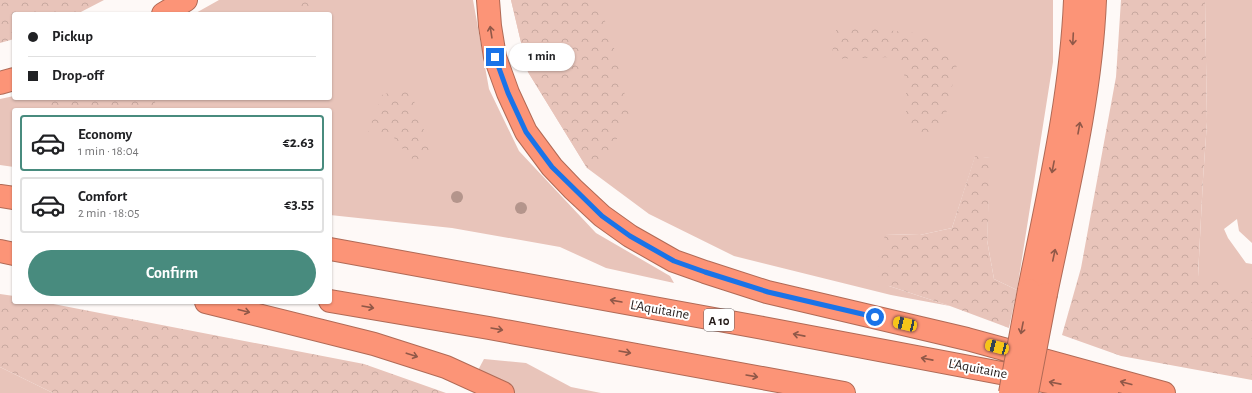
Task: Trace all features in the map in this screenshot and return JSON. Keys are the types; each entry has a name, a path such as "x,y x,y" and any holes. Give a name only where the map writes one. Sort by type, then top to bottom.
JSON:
{"highway":[{"path":"165,12 186,0"},
{"path":"488,0 495,57 508,93 526,132 552,167 573,189 602,216 630,236 674,261 768,292 967,339 1164,393"},
{"path":"1027,393 1038,292 1072,48 1075,0"},
{"path":"1010,393 1038,292 1086,94 1092,54 1095,0"},
{"path":"0,83 12,80"},
{"path":"0,196 12,198"},
{"path":"0,245 12,247"},
{"name":"L'Aquitaine","path":"332,249 764,328 1107,393"},
{"path":"0,251 12,254"},
{"path":"332,301 489,328 844,393"},
{"path":"214,304 388,348 446,367 503,393"}],"green space":[{"path":"0,0 104,0 81,12 12,12 12,40 0,43"},
{"path":"219,0 473,0 489,89 519,151 596,233 670,276 674,283 606,268 560,247 452,228 332,215 332,108 12,108 12,167 0,165 0,99 12,96 12,100 332,100 332,12 198,12"},
{"path":"286,0 326,0 311,10"},
{"path":"511,0 1053,0 1053,62 1017,290 994,279 987,240 990,158 975,157 952,228 920,235 885,234 889,286 950,306 891,295 734,256 649,214 587,168 528,72"},
{"path":"511,0 598,0 615,51 629,113 611,151 587,168 528,72"},
{"path":"1121,0 1205,0 1207,122 1198,276 1252,291 1252,380 1121,356 1062,335 1081,268 1116,77"},
{"path":"1205,0 1252,0 1252,243 1239,231 1237,219 1224,229 1228,238 1246,263 1252,264 1252,292 1198,277 1207,122"},
{"path":"837,25 924,34 957,64 944,123 930,139 906,119 906,78 892,57 831,59"},
{"path":"409,86 432,154 423,162 410,158 391,134 368,132 382,95"},
{"path":"49,100 154,100 156,108 43,108"},
{"path":"975,156 991,158 987,240 994,279 1017,290 1009,328 950,306 889,286 878,271 885,234 920,235 952,228"},
{"path":"0,294 12,296 12,304 53,304 364,364 446,393 53,393 0,367"},
{"path":"484,359 526,363 571,387 601,393 515,393 477,372"},
{"path":"0,367 53,393 0,393"}],"route":[{"path":"495,57 508,93 526,132 552,167 602,216 630,236 674,261 705,272 768,292 875,317"}]}
